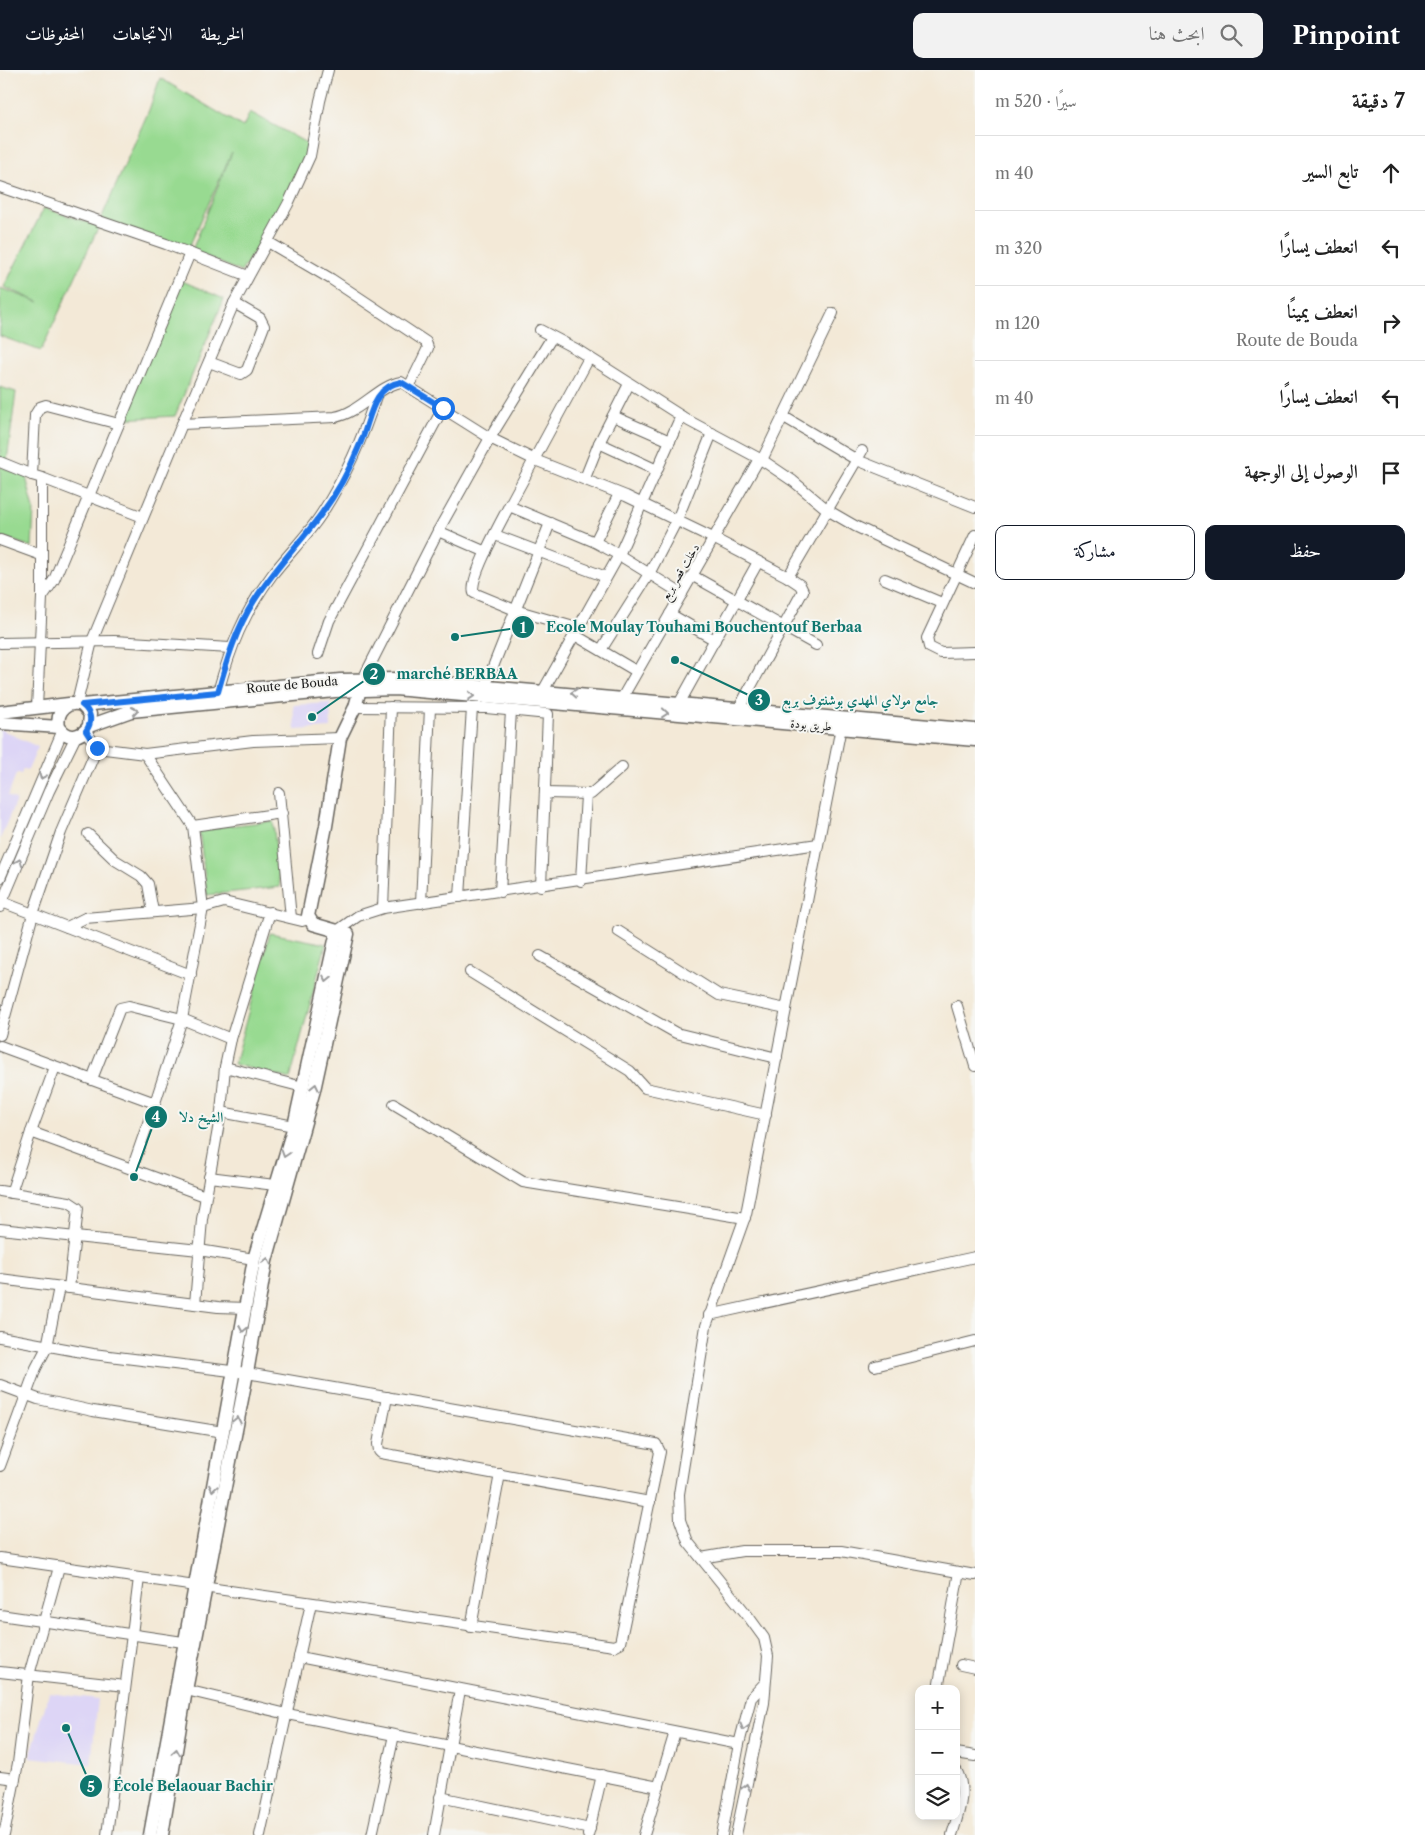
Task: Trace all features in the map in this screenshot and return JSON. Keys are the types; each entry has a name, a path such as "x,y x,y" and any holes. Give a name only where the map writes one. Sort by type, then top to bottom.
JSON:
{"main road":[{"name":"Route de Bouda","path":"84,731 131,711 396,679 543,691 619,703"},
{"name":"Route de Bouda","path":"0,712 218,692 362,684 395,689 619,703"},
{"path":"342,933 313,924 309,919 340,738 355,708 362,684"},
{"name":"طريق بودة","path":"619,703 680,702 739,708 918,729 975,740"},
{"name":"طريق بودة","path":"619,703 841,728 975,730"},
{"path":"0,723 60,729 84,731 90,714 76,704 65,706 59,713 60,729"},
{"path":"162,1835 186,1690 223,1432 241,1373 246,1308 254,1259 294,1126 342,933"},
{"path":"150,1835 184,1642 201,1586 241,1373 266,1262 314,1090 342,933"}],"street":[{"path":"76,704 92,641 182,424 234,303 268,242 310,156 328,70"},
{"path":"0,187 190,253 248,276"},
{"path":"268,242 331,279 426,342 428,348 410,385"},
{"path":"42,597 54,580 190,253"},
{"path":"209,362 240,374 247,370 264,326 260,318 234,303"},
{"name":"دخلت قصر بربع","path":"619,703 761,459 784,417 833,313"},
{"path":"540,330 589,358 681,416 761,459 780,471 829,511 905,552 975,583"},
{"path":"362,684 438,531 490,438 552,337"},
{"path":"589,358 494,535 472,589 476,594 515,610 575,631 601,650 636,671"},
{"path":"182,424 335,417 353,411 398,382 410,385 490,438 535,460 585,478 715,539 788,577 800,585 803,591 739,708"},
{"path":"585,478 599,444 629,384"},
{"path":"218,692 230,648 254,602 272,574 321,515 342,482 361,443 376,396"},
{"path":"37,708 42,597 33,420 36,410 42,406 71,410 118,424"},
{"path":"318,654 329,621 443,408"},
{"path":"614,416 670,441"},
{"path":"543,691 619,555 681,416"},
{"path":"784,417 859,456 975,507"},
{"path":"601,650 649,574 676,520 712,433"},
{"path":"599,444 657,470"},
{"path":"788,577 829,511 859,456"},
{"path":"0,462 143,517"},
{"path":"594,542 620,494"},
{"path":"509,506 594,542 619,555 682,594"},
{"path":"485,687 550,523"},
{"path":"438,531 486,552"},
{"path":"494,535 606,577"},
{"path":"975,535 927,638 927,643 933,650 941,653 975,652"},
{"path":"0,540 41,555"},
{"path":"680,702 758,562"},
{"path":"692,576 816,645"},
{"path":"885,579 942,603"},
{"path":"670,614 715,640"},
{"path":"0,643 92,641 230,648"},
{"path":"382,908 391,707"},
{"path":"355,708 472,708 544,713 549,715 540,886"},
{"path":"421,903 430,708"},
{"path":"460,897 472,708"},
{"path":"500,892 510,711"},
{"path":"736,1835 764,1703 764,1684 768,1656 764,1638 688,1542 680,1520 679,1494 706,1326 745,1218 841,728"},
{"path":"0,878 60,729"},
{"path":"191,975 33,914 1,905 49,791 84,731 97,748 145,754 252,741 340,738"},
{"path":"0,1035 33,914 60,832 97,748"},
{"path":"132,1169 182,1019 203,908 193,826 145,754"},
{"path":"545,793 586,795 594,792 622,767"},
{"path":"279,794 291,918"},
{"path":"581,881 586,795"},
{"path":"193,826 282,813"},
{"path":"88,834 115,860 141,876 148,884 153,912"},
{"path":"342,933 347,922 366,912 382,908 581,881 818,844"},
{"path":"67,927 85,918 203,908 224,902 302,921 309,919"},
{"path":"196,1304 199,1250 209,1177 221,1112 225,1067 231,1039 270,912"},
{"path":"618,931 719,995 786,1008"},
{"path":"540,956 676,1033 777,1058"},
{"path":"470,972 630,1070 645,1088 766,1115"},
{"path":"92,1079 122,1006 182,1019 231,1039"},
{"path":"957,1006 972,1042 975,1066"},
{"path":"0,1046 155,1103"},
{"path":"0,1466 36,1368 47,1347 76,1236 79,1213 76,1205 5,1192 31,1132 54,1067"},
{"path":"225,1067 303,1087"},
{"path":"394,1104 523,1182 745,1218"},
{"path":"221,1112 294,1126"},
{"path":"31,1132 206,1196"},
{"path":"209,1177 275,1185"},
{"path":"0,1228 199,1250 254,1259"},
{"path":"709,1315 975,1257"},
{"path":"0,1279 196,1304 246,1308"},
{"path":"0,1337 47,1347 241,1373 387,1397 656,1444 660,1452 619,1644 600,1645 0,1558"},
{"path":"876,1366 975,1341"},
{"path":"0,1385 38,1400 93,1412 223,1432"},
{"path":"387,1397 378,1444 379,1451 650,1502"},
{"path":"471,1627 500,1474"},
{"path":"701,1558 742,1551 841,1551 975,1575"},
{"path":"4,1835 15,1779 29,1675 59,1567"},
{"path":"939,1685 958,1572"},
{"path":"107,1835 139,1578"},
{"path":"260,1835 311,1603"},
{"path":"0,1615 184,1642"},
{"path":"299,1657 739,1744"},
{"path":"961,1665 975,1668"},
{"path":"0,1672 125,1686"},
{"path":"722,1835 739,1744 752,1698 764,1684"},
{"path":"186,1690 287,1714 659,1787"},
{"path":"434,1835 460,1690"},
{"path":"644,1835 675,1732"},
{"path":"372,1835 394,1735"},
{"path":"960,1754 975,1756"},
{"path":"440,1798 589,1832 602,1775"},
{"path":"959,1775 961,1779 962,1794 952,1834 964,1835"},
{"path":"0,1777 15,1779"}],"shaded area":[{"path":"330,703 331,728 295,730 293,705"},
{"path":"0,729 38,747 28,770 23,769 21,774 16,774 8,796 16,800 0,839"},
{"path":"49,1693 98,1699 91,1764 30,1757"}],"green space":[{"path":"160,78 243,127 250,112 310,145 283,206 241,272 192,250 232,152 188,249 101,219 149,110"},
{"path":"44,208 99,226 41,351 0,336 0,288 39,302 4,287"},
{"path":"180,280 224,299 175,416 122,419"},
{"path":"0,387 16,392 7,461 0,458"},
{"path":"0,466 26,477 34,509 32,547 0,536"},
{"path":"273,821 280,887 207,895 199,829"},
{"path":"270,933 326,944 290,1079 234,1064"}],"place":[{"name":"Ecole Moulay Touhami Bouchentouf Berbaa","path":"455,637"},
{"name":"جامع مولاي المهدي بوشنتوف بربع","path":"675,660"},
{"name":"marché BERBAA","path":"312,717"},
{"name":"الشيخ دلا","path":"134,1177"},
{"name":"École Belaouar Bachir","path":"66,1728"}],"route":[{"path":"97,748 86,731 91,720 87,709 82,705 218,692 230,648 240,626 272,574 321,515 342,482 361,443 376,396 398,382 407,383 443,408"}]}
